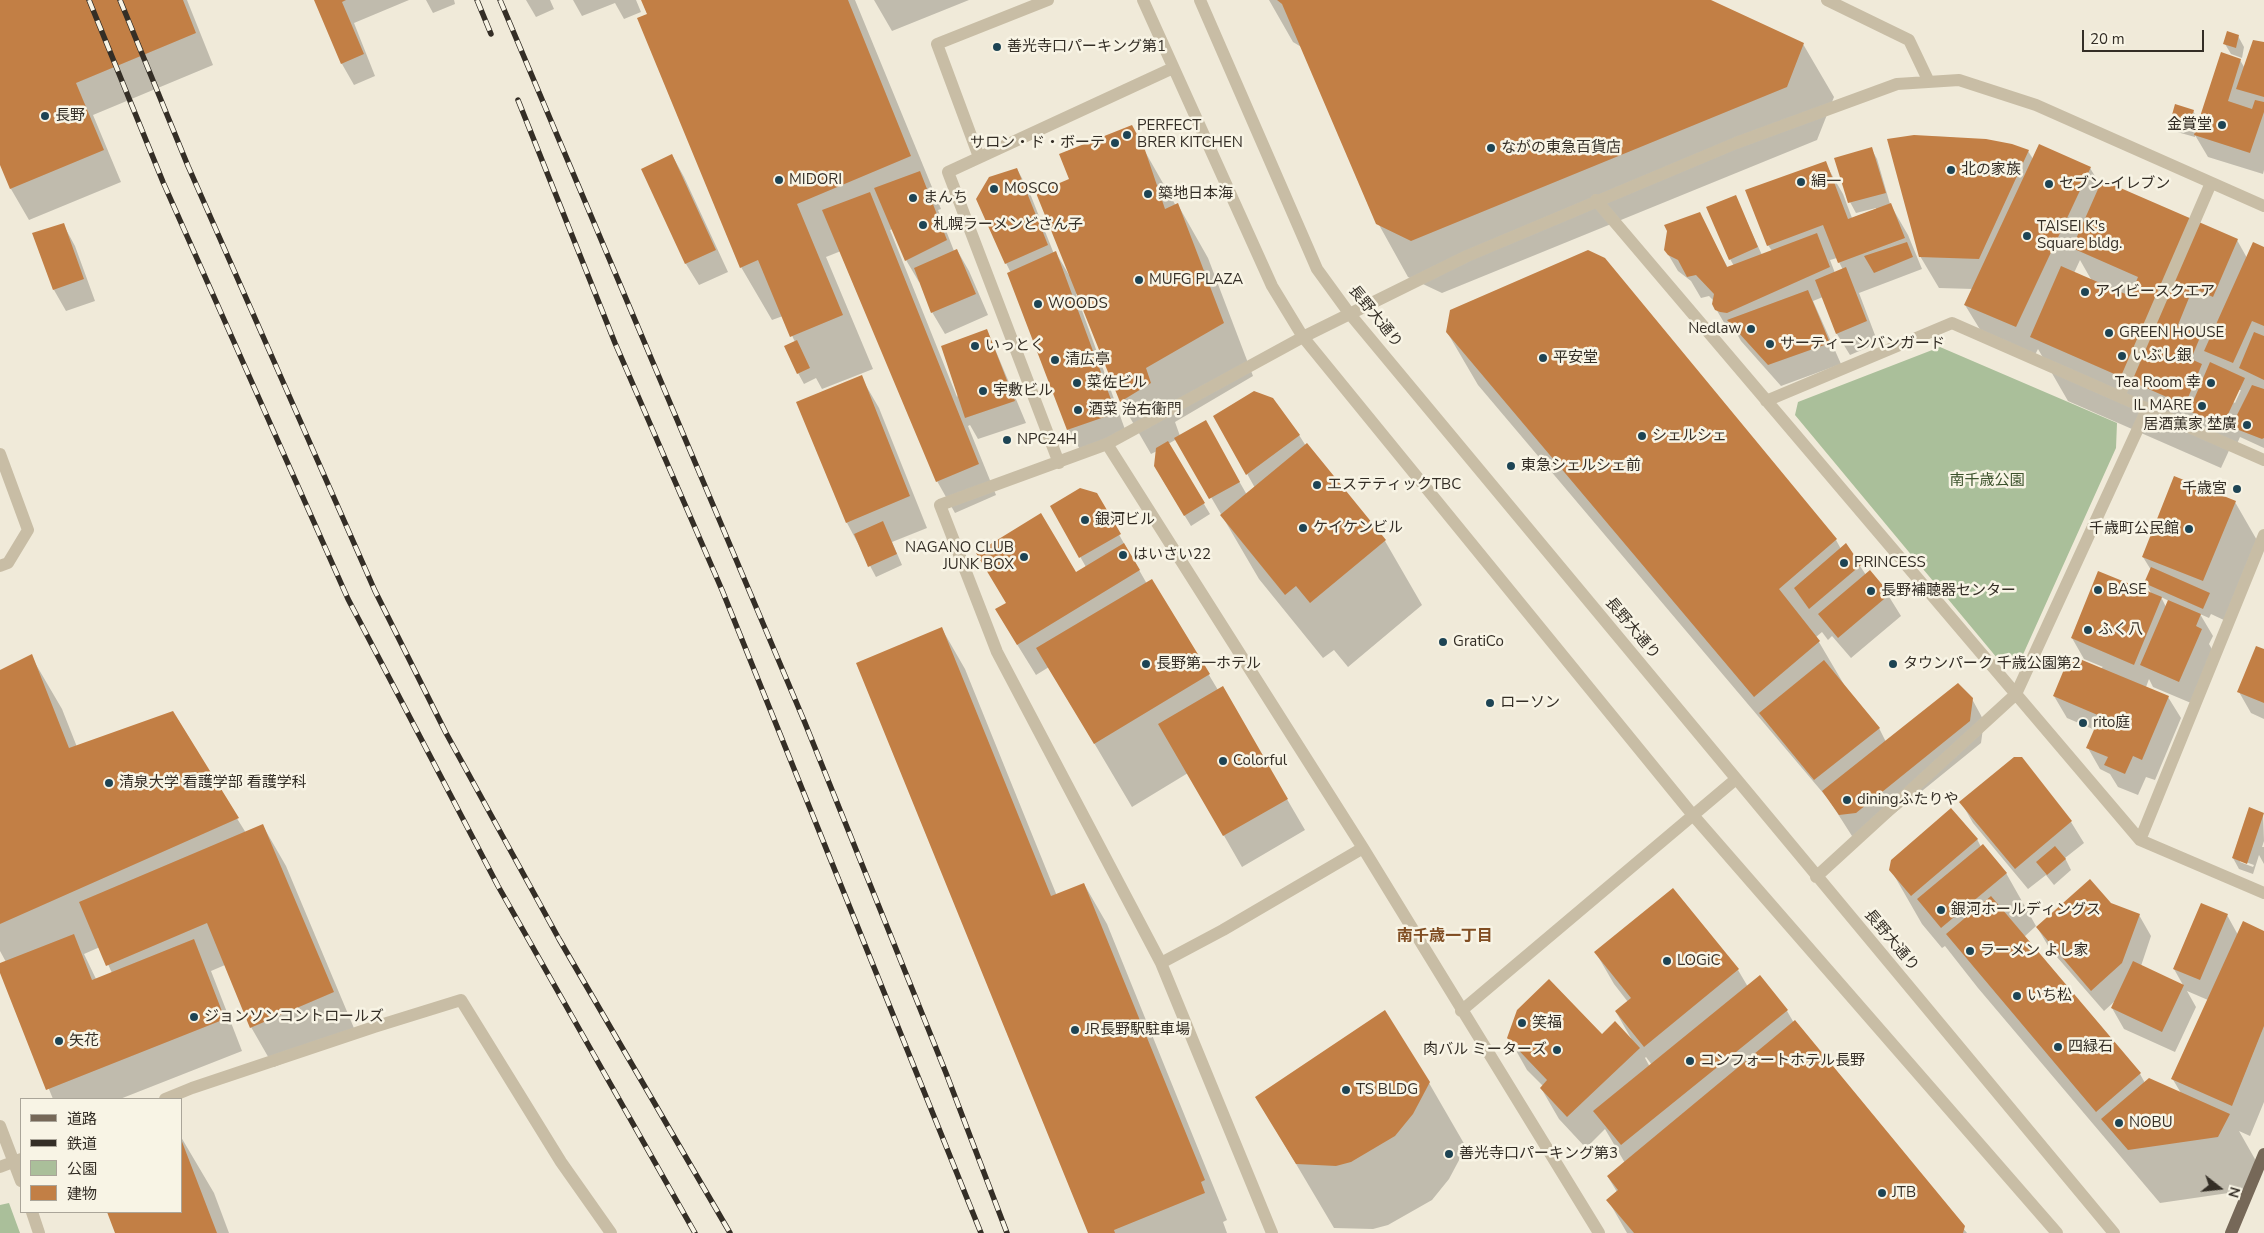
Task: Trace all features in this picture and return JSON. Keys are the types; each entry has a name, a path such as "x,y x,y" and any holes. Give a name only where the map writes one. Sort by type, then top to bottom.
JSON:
{"main road":[{"path":"2231,1233 2264,1154"}],"street":[{"path":"979,158 937,44 1048,0"},
{"path":"1143,0 1272,286 1303,337 1692,814 2057,1233"},
{"name":"長野大通り","path":"1200,0 1317,268 1348,313 2114,1233"},
{"path":"1827,0 1909,40 1929,82"},
{"path":"1059,463 948,172 1173,68"},
{"path":"1272,1233 1232,1139 1162,963 997,652 940,505 1107,444 1348,313 1399,291 1467,256 1596,200 1736,143 1897,84 1959,80 2036,105 2264,206"},
{"path":"2119,396 2211,183"},
{"path":"1596,200 2140,840 2264,893"},
{"path":"1766,401 1952,323 2264,460"},
{"path":"1816,877 2016,694 2147,409"},
{"path":"1107,444 1363,848 1461,1011 1600,1233"},
{"path":"0,454 28,530 8,563 0,566"},
{"path":"2140,840 2264,535"},
{"path":"1461,1011 1692,814 1736,779"},
{"path":"1162,963 1223,930 1363,848"},
{"path":"167,1098 374,1027 462,1000 561,1162 610,1233"},
{"path":"0,1126 18,1161 20,1174"},
{"path":"0,1167 18,1161"},
{"path":"32,1213 40,1233"}],"green space":[{"name":"南千歳公園","path":"1940,347 2117,423 2116,448 2021,659 2002,664 1795,415 1798,402"},
{"path":"9,1203 20,1233 0,1233 0,1205"}],"building":[{"name":"長野","path":"0,0 183,0 196,33 76,83 104,150 10,189 0,165"},
{"path":"314,0 346,0 342,2 364,54 341,64"},
{"name":"MIDORI","path":"641,0 848,0 911,156 797,204 843,315 790,337 758,260 740,268 637,18 647,14"},
{"name":"ながの東急百貨店","path":"1277,0 1711,0 1804,43 1787,87 1411,241 1376,224 1282,4"},
{"path":"2227,31 2239,35 2236,48 2223,44"},
{"path":"2253,40 2264,42 2264,97 2236,89"},
{"path":"2221,52 2241,59 2228,101 2252,109 2255,100 2264,102 2264,112 2250,153 2194,135"},
{"path":"2175,104 2194,110 2189,127 2170,122"},
{"name":"MUFG PLAZA","path":"1132,125 1145,150 1165,209 1178,203 1224,323 1146,368 1151,383 1120,402 1036,193 1069,179 1059,154"},
{"path":"1914,135 1986,139 2012,144 2029,150 1979,259 1919,257 1887,139"},
{"name":"TAISEI K's Square bldg.","path":"2039,144 2091,167 2016,327 1964,305"},
{"path":"1872,147 1886,193 1848,203 1834,158"},
{"path":"672,154 716,250 685,264 641,169"},
{"path":"1826,161 1848,219 1891,203 1905,238 1838,263 1823,225 1767,246 1745,190"},
{"path":"1017,168 1048,245 1005,264 976,199 989,177"},
{"path":"920,171 947,240 905,261 874,188"},
{"name":"アイビースクエア","path":"2102,180 2238,239 2213,297 2193,288 2178,325 2201,335 2191,359 2202,364 2185,405 2030,337 2061,266 2130,296 2138,277 2072,248"},
{"path":"870,192 979,464 936,482 822,210"},
{"path":"1736,195 1758,247 1729,260 1706,207"},
{"path":"1700,212 1727,267 1817,233 1830,267 1727,313 1715,310 1712,304 1714,294 1696,275 1687,277 1678,260 1668,255 1664,250 1667,231 1664,225"},
{"path":"64,223 84,279 53,290 32,233"},
{"path":"1907,242 1913,257 1874,273 1864,256"},
{"path":"2253,242 2264,247 2264,326 2252,321 2233,363 2204,351"},
{"path":"957,249 976,294 931,313 914,268"},
{"name":"シェルシェ","path":"1588,250 1605,258 1837,539 1779,589 1820,641 1754,697 1446,332 1450,310"},
{"path":"1056,251 1116,413 1067,430 1007,273"},
{"path":"1846,267 1867,321 1836,334 1815,280"},
{"path":"1808,290 1830,343 1768,365 1727,320"},
{"path":"987,329 1015,401 965,418 941,346"},
{"path":"2254,332 2264,336 2264,380 2239,368"},
{"path":"797,340 810,368 797,374 784,346"},
{"path":"2210,362 2245,378 2223,425 2189,411"},
{"path":"862,375 910,496 846,523 796,402"},
{"path":"2252,385 2264,389 2264,438 2262,439 2231,427"},
{"path":"1254,391 1273,398 1300,435 1246,475 1213,416"},
{"path":"1206,420 1240,482 1209,499 1174,438"},
{"path":"1168,441 1205,503 1184,516 1154,466 1156,448"},
{"name":"ケイケンビル","path":"1307,443 1386,540 1310,603 1296,586 1285,595 1220,515"},
{"name":"千歳町公民館","path":"2174,476 2236,501 2203,581 2142,557"},
{"name":"銀河ビル","path":"1080,488 1097,493 1121,534 1079,558 1050,506"},
{"path":"1041,513 1076,572 1124,543 1140,570 1017,645 995,609 1006,603 976,553"},
{"path":"883,521 897,554 868,567 854,534"},
{"path":"1846,543 1861,565 1809,609 1794,588"},
{"path":"2151,567 2210,593 2203,609 2144,583"},
{"path":"1870,570 1890,594 1838,638 1818,614"},
{"path":"2098,571 2162,597 2134,665 2071,638"},
{"path":"1152,579 1210,674 1094,744 1036,648"},
{"path":"2168,600 2201,614 2196,626 2202,629 2179,682 2140,665"},
{"name":"JR長野駅駐車場","path":"942,627 1051,896 1084,883 1205,1180 1201,1182 1205,1193 1114,1230 1115,1233 1088,1233 856,663"},
{"path":"2256,646 2264,649 2264,703 2237,692"},
{"name":"清泉大学 看護学部 看護学科","path":"32,654 69,748 173,711 239,818 0,924 0,670"},
{"path":"2070,655 2169,696 2142,760 2133,756 2125,774 2104,765 2108,757 2086,748 2100,716 2053,696"},
{"path":"1824,660 1880,728 1814,780 1759,713"},
{"path":"1958,683 1973,698 1970,721 1856,813 1839,815 1822,791"},
{"name":"Colorful","path":"1223,686 1288,799 1223,836 1158,724"},
{"path":"2014,757 2022,757 2072,821 2015,869 1959,802"},
{"path":"2249,807 2264,813 2247,864 2232,858"},
{"path":"1951,808 1978,839 1911,896 1889,870 1891,860"},
{"path":"263,824 334,992 250,1028 207,923 106,966 79,902"},
{"path":"1983,844 2007,873 1941,928 1917,899"},
{"path":"2055,846 2066,859 2047,875 2036,862"},
{"path":"2090,879 2111,903 2140,914 2122,963 2091,991 2036,927"},
{"name":"LOGiC","path":"1673,888 1739,969 1644,1047 1615,1011 1631,998 1594,952"},
{"path":"1991,896 2141,1073 2096,1112 1946,934"},
{"path":"2201,903 2228,914 2200,980 2173,969"},
{"path":"2243,921 2264,931 2264,1026 2232,1106 2171,1079"},
{"path":"74,934 92,980 194,939 225,1019 46,1090 0,973 0,963"},
{"path":"2133,961 2184,985 2162,1032 2111,1008"},
{"name":"コンフォートホテル長野","path":"1760,975 1788,1010 1621,1145 1593,1111"},
{"path":"1549,979 1602,1034 1615,1021 1640,1048 1567,1117 1540,1088 1547,1080 1507,1038 1517,1010"},
{"name":"TS BLDG","path":"1385,1010 1430,1082 1413,1114 1395,1136 1351,1162 1336,1166 1296,1164 1255,1097"},
{"path":"1795,1020 1965,1226 1963,1233 1634,1233 1606,1200 1618,1190 1607,1176"},
{"path":"2149,1078 2230,1114 2218,1137 2128,1150 2101,1119"},
{"path":"182,1142 217,1233 115,1233 107,1213 182,1213"}],"railway":[{"path":"89,0 163,182 348,599 498,886 695,1233"},
{"path":"120,0 188,166 375,591 446,733 559,939 730,1233"},
{"path":"477,0 491,34"},
{"path":"500,0 805,723 946,1073 1007,1233"},
{"path":"518,100 615,343 722,590 981,1233"}],"place":[{"name":"善光寺口パーキング第1","path":"997,47"},
{"name":"長野","path":"45,116"},
{"name":"金賞堂","path":"2222,125"},
{"name":"PERFECT BRER KITCHEN","path":"1127,135"},
{"name":"サロン・ド・ボーテ","path":"1115,143"},
{"name":"ながの東急百貨店","path":"1491,148"},
{"name":"北の家族","path":"1951,170"},
{"name":"MIDORI","path":"779,180"},
{"name":"絹一","path":"1801,182"},
{"name":"セブン-イレブン","path":"2049,184"},
{"name":"MOSCO","path":"994,189"},
{"name":"築地日本海","path":"1148,194"},
{"name":"まんち","path":"913,198"},
{"name":"札幌ラーメンどさん子","path":"923,225"},
{"name":"TAISEI K's Square bldg.","path":"2027,236"},
{"name":"MUFG PLAZA","path":"1139,280"},
{"name":"アイビースクエア","path":"2085,292"},
{"name":"WOODS","path":"1038,304"},
{"name":"Nedlaw","path":"1751,329"},
{"name":"GREEN HOUSE","path":"2109,333"},
{"name":"サーティーンバンガード","path":"1770,344"},
{"name":"いっとく","path":"975,346"},
{"name":"いぶし銀","path":"2122,356"},
{"name":"平安堂","path":"1543,358"},
{"name":"清広亭","path":"1055,360"},
{"name":"菜佐ビル","path":"1077,383"},
{"name":"Tea Room 幸","path":"2211,383"},
{"name":"宇敷ビル","path":"983,391"},
{"name":"IL MARE","path":"2202,406"},
{"name":"酒菜 治右衛門","path":"1078,410"},
{"name":"居酒薫家 埜廣","path":"2247,425"},
{"name":"シェルシェ","path":"1642,436"},
{"name":"NPC24H","path":"1007,440"},
{"name":"東急シェルシェ前","path":"1511,466"},
{"name":"エステティックTBC","path":"1317,485"},
{"name":"千歳宮","path":"2237,489"},
{"name":"銀河ビル","path":"1085,520"},
{"name":"ケイケンビル","path":"1303,528"},
{"name":"千歳町公民館","path":"2189,529"},
{"name":"はいさい22","path":"1123,555"},
{"name":"NAGANO CLUB JUNK BOX","path":"1024,557"},
{"name":"PRINCESS","path":"1844,563"},
{"name":"BASE","path":"2098,590"},
{"name":"長野補聴器センター","path":"1871,591"},
{"name":"ふく八","path":"2088,630"},
{"name":"GratiCo","path":"1443,642"},
{"name":"長野第一ホテル","path":"1146,664"},
{"name":"タウンパーク 千歳公園第2","path":"1893,664"},
{"name":"ローソン","path":"1490,703"},
{"name":"rito庭","path":"2083,723"},
{"name":"Colorful","path":"1223,761"},
{"name":"清泉大学 看護学部 看護学科","path":"109,783"},
{"name":"diningふたりや","path":"1847,800"},
{"name":"銀河ホールディングス","path":"1941,910"},
{"name":"ラーメン よし家","path":"1970,951"},
{"name":"LOGiC","path":"1667,961"},
{"name":"いち松","path":"2017,996"},
{"name":"ジョンソンコントロールズ","path":"194,1017"},
{"name":"笑福","path":"1522,1023"},
{"name":"JR長野駅駐車場","path":"1075,1030"},
{"name":"矢花","path":"59,1041"},
{"name":"四緑石","path":"2058,1047"},
{"name":"肉バル ミーターズ","path":"1557,1050"},
{"name":"コンフォートホテル長野","path":"1690,1061"},
{"name":"TS BLDG","path":"1346,1090"},
{"name":"NOBU","path":"2119,1123"},
{"name":"善光寺口パーキング第3","path":"1449,1154"},
{"name":"JTB","path":"1882,1193"}],"district":[{"name":"南千歳一丁目","path":"1445,937"}]}
